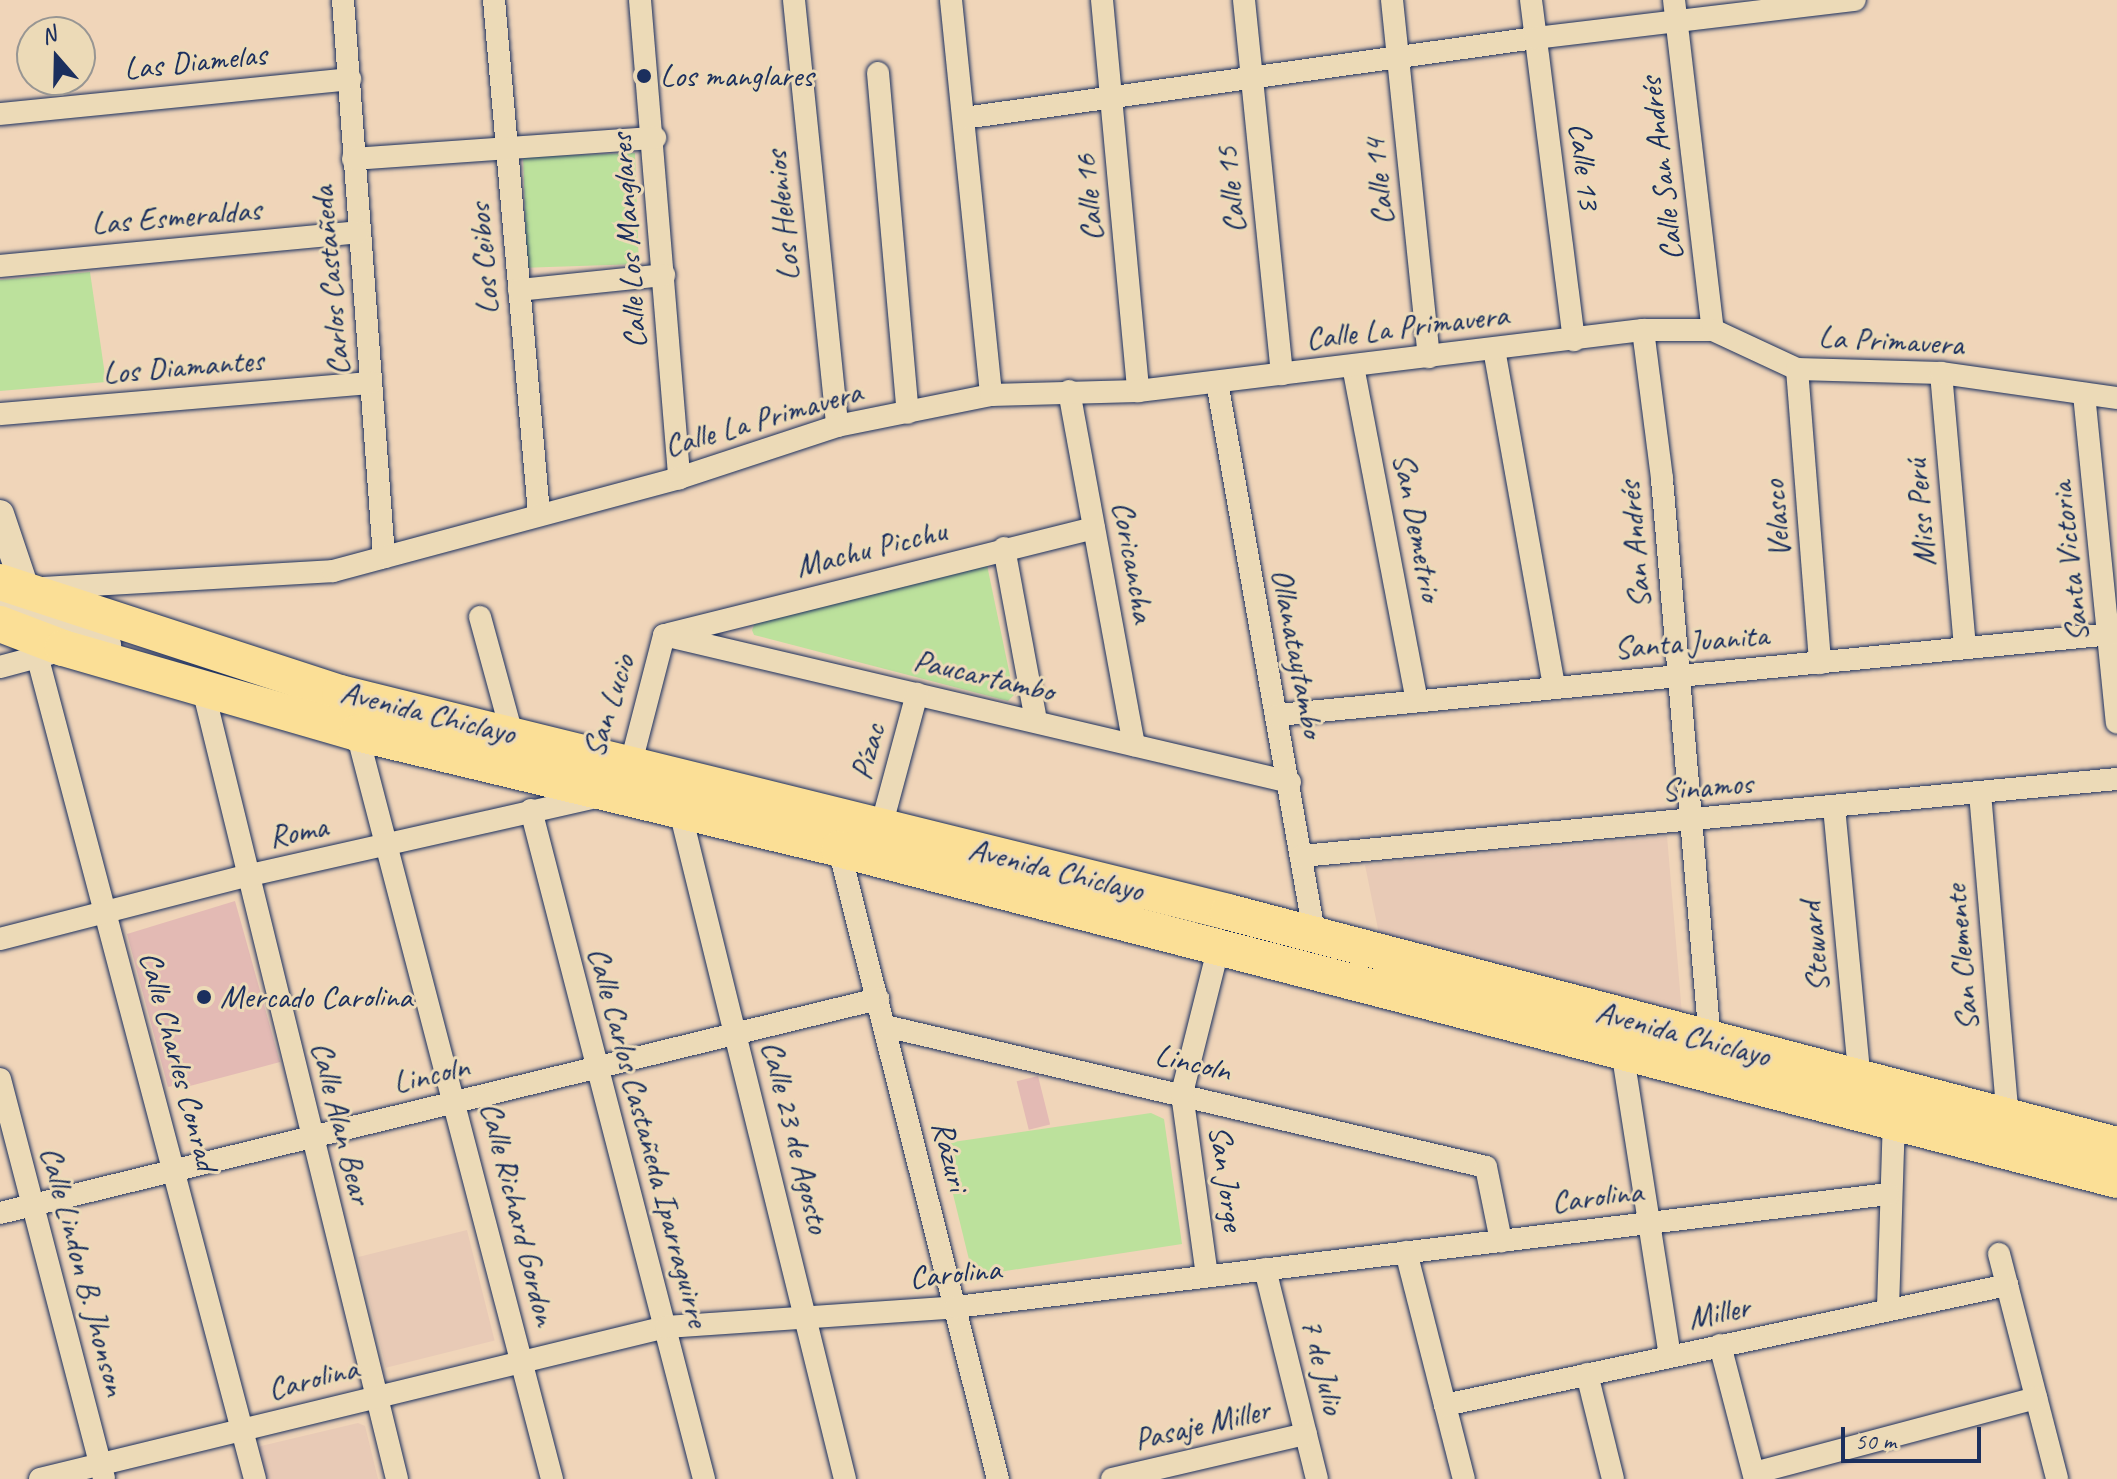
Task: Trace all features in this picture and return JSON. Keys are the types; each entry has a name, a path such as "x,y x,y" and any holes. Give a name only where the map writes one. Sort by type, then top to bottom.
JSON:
{"main road":[{"name":"Avenida Chiclayo","path":"15,597 340,693 512,734 621,778 680,811 839,849 1218,950 1622,1050 2117,1180"},
{"name":"Avenida Chiclayo","path":"0,624 51,653 203,689 357,733 881,827 2117,1145"}],"street":[{"name":"Carlos Castañeda","path":"343,0 357,232 384,557"},
{"name":"Los Ceibos","path":"494,0 539,513"},
{"name":"Calle Los Manglares","path":"640,0 655,138 679,478"},
{"name":"Los Helenios","path":"794,0 837,426"},
{"path":"951,0 991,395"},
{"name":"Calle 16","path":"1102,0 1138,391"},
{"name":"Calle 15","path":"1244,0 1282,374"},
{"name":"Calle 14","path":"1392,0 1429,357"},
{"name":"Calle 13","path":"1531,0 1574,340"},
{"path":"964,118 1535,38 1675,10 1855,0"},
{"name":"Calle San Andrés","path":"1675,10 1713,330"},
{"path":"878,73 908,413"},
{"name":"Las Diamelas","path":"0,114 350,79"},
{"path":"353,159 655,138"},
{"name":"Las Esmeraldas","path":"0,266 357,232"},
{"path":"519,290 664,275"},
{"name":"La Primavera","path":"1574,340 1643,330 1713,330 1797,369 1941,373 2117,398"},
{"name":"San Andrés","path":"1643,330 1710,1041"},
{"name":"Calle La Primavera","path":"15,597 333,571 539,513 679,478 837,426 991,395 1138,391 1574,340"},
{"path":"1494,349 1554,687"},
{"name":"San Demetrio","path":"1353,366 1417,701"},
{"name":"Velasco","path":"1797,369 1820,663"},
{"name":"Miss Perú","path":"1941,373 1965,648"},
{"name":"Ollanataytambo","path":"1217,382 1290,782 1315,938"},
{"name":"Los Diamantes","path":"0,414 371,383"},
{"name":"Coricancha","path":"1069,391 1134,745"},
{"name":"Santa Victoria","path":"2084,394 2111,634 2117,722"},
{"path":"0,514 15,597"},
{"name":"Machu Picchu","path":"664,635 1094,528"},
{"path":"1004,548 1036,721"},
{"name":"Avenida Chiclayo","path":"15,597 84,638 242,686 621,778 2117,1163"},
{"path":"480,617 512,734"},
{"name":"Santa Juanita","path":"1278,715 2111,634"},
{"name":"Paucartambo","path":"664,635 1290,782"},
{"name":"San Lucio","path":"621,778 664,635"},
{"path":"0,667 51,653"},
{"name":"Calle Charles Conrad","path":"51,653 106,913 255,1479"},
{"name":"Calle Alan Bear","path":"203,689 246,876 397,1479"},
{"name":"Pízac","path":"881,827 917,694"},
{"name":"Calle Richard Gordon","path":"357,733 390,844 552,1479"},
{"name":"Roma","path":"0,939 246,876 531,810 621,778"},
{"name":"Sinamos","path":"1302,856 2117,779"},
{"name":"San Clemente","path":"1980,793 2008,1117"},
{"name":"Steward","path":"1834,807 1860,1080"},
{"name":"Calle Carlos Castañeda Iparraguirre","path":"531,810 704,1479"},
{"name":"Calle 23 de Agosto","path":"680,811 809,1318 845,1479"},
{"name":"Rázuri","path":"839,849 998,1479"},
{"name":"San Jorge","path":"1207,1276 1182,1093 1218,950"},
{"name":"Lincoln","path":"0,1213 878,999"},
{"name":"Lincoln","path":"885,1026 1182,1093 1486,1167 1501,1241"},
{"path":"1622,1050 1670,1356"},
{"name":"Calle Lindon B. Jhonson","path":"0,1079 102,1472"},
{"path":"1888,1308 1888,1194 1894,1122"},
{"name":"Carolina","path":"40,1479 102,1472 243,1430 377,1395 666,1327 956,1307 1888,1194"},
{"path":"1406,1252 1464,1479"},
{"path":"1999,1254 2057,1479"},
{"name":"7 de Julio","path":"1265,1269 1317,1479"},
{"name":"Miller","path":"1445,1405 2007,1285"},
{"path":"1720,1345 1754,1476 2036,1398"},
{"path":"1587,1374 1613,1479"},
{"name":"Pasaje Miller","path":"1112,1479 1306,1434"}],"shaded area":[{"path":"1667,836 1682,1014 1380,939 1365,865"},
{"path":"467,1230 495,1341 386,1368 358,1257"},
{"path":"358,1423 365,1426 378,1479 265,1479 257,1451 261,1446"}],"green space":[{"path":"635,153 639,264 527,268 523,157"},
{"path":"90,272 106,382 0,391 0,280"},
{"path":"987,565 1014,695 1008,701 754,635 752,630 755,623"},
{"path":"1151,1113 1164,1119 1182,1244 973,1276 942,1149 946,1143"}],"building":[{"name":"Mercado Carolina","path":"235,901 280,1062 186,1087 185,1083 168,1087 127,934"},
{"path":"1038,1076 1050,1125 1029,1130 1017,1081"}],"place":[{"name":"Los manglares","path":"644,76"},
{"name":"Mercado Carolina","path":"204,997"}]}
